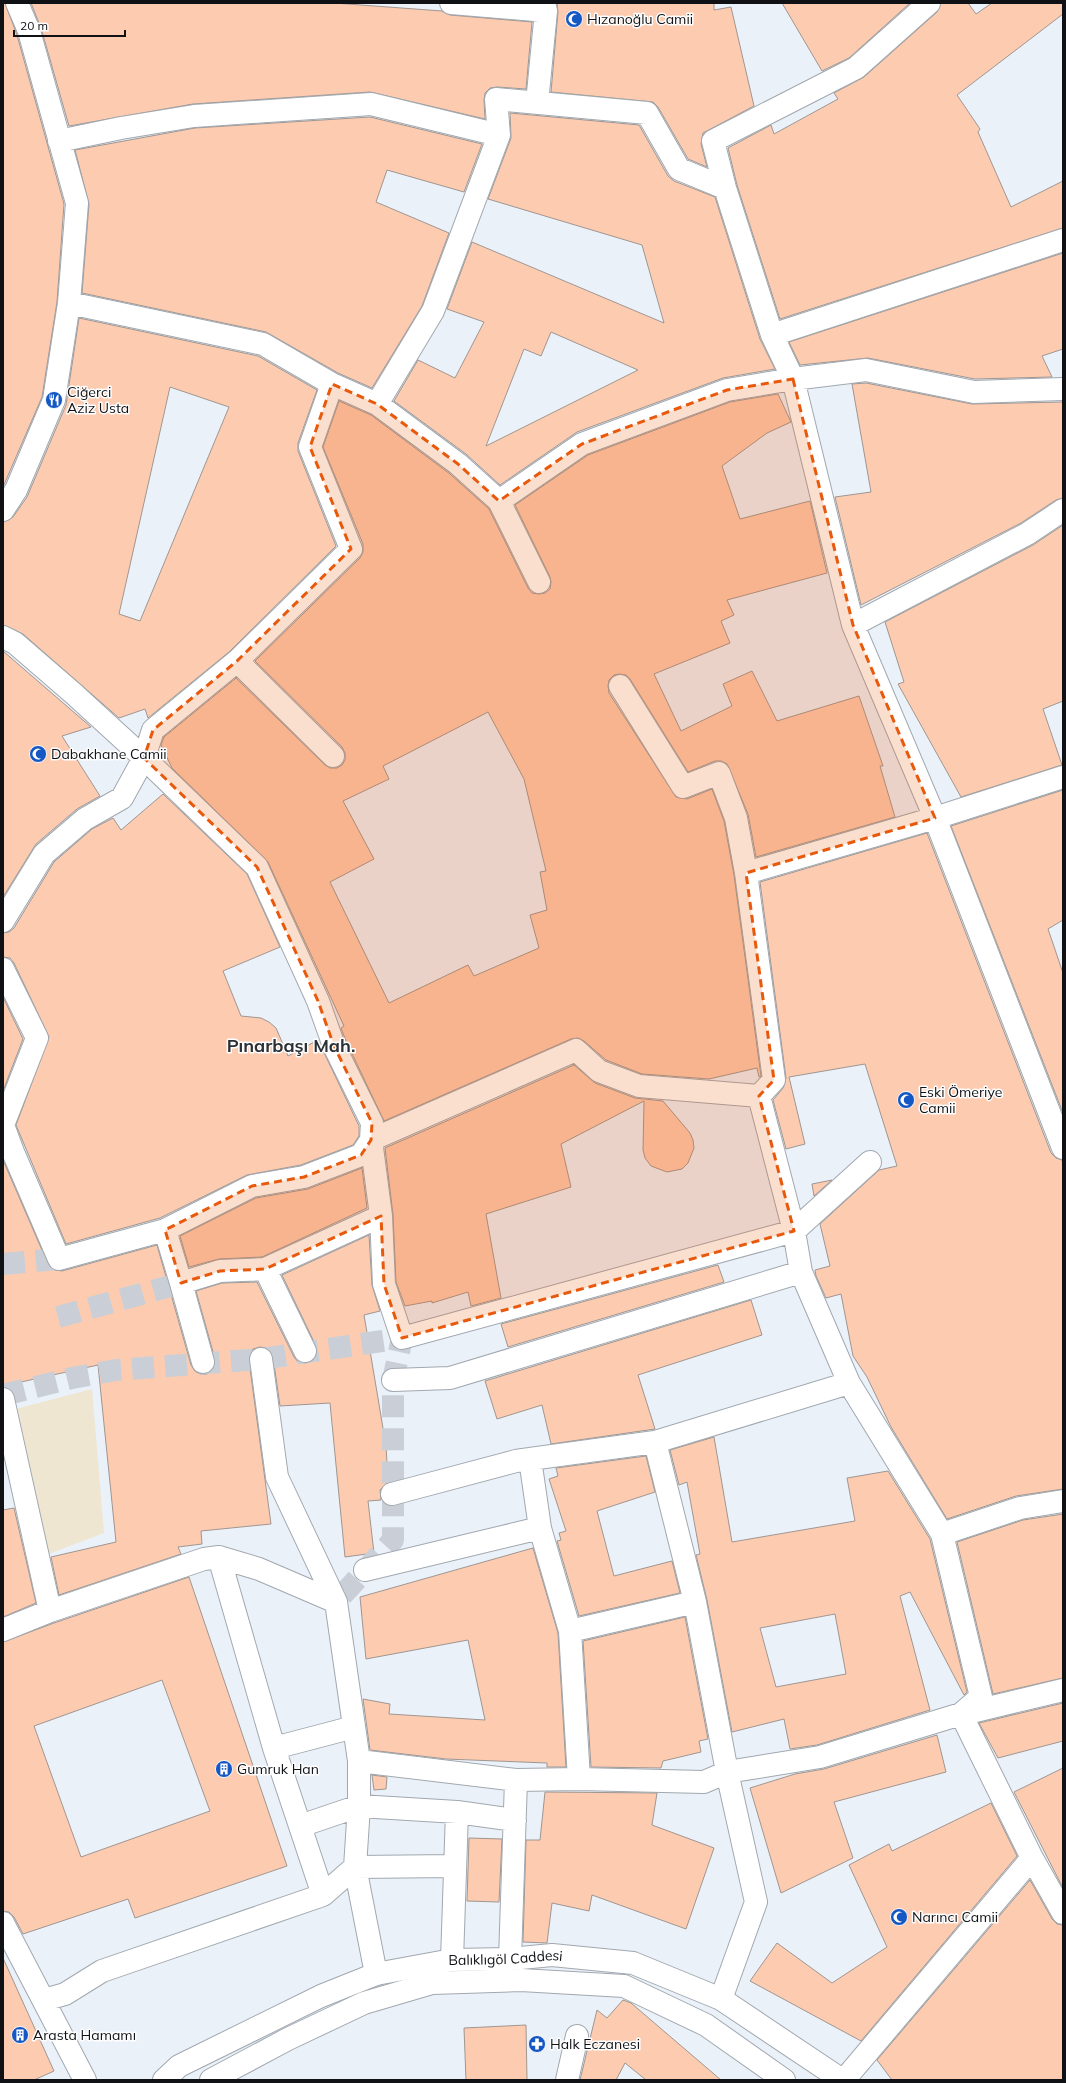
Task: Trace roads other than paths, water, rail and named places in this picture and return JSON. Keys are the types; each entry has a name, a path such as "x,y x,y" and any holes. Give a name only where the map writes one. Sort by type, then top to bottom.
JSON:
{"street":[{"path":"3,510 16,490 54,400 68,303 77,204 29,31 17,3"},
{"path":"450,3 545,7 537,103"},
{"path":"929,3 856,68 713,141 725,188 772,335 793,379 853,625 935,818 1063,1148"},
{"path":"377,404 433,311 499,135 496,99 647,113 679,169 725,188"},
{"path":"59,141 121,128 194,116 371,104 499,135"},
{"path":"772,335 1063,240"},
{"path":"68,303 262,344 332,384 377,404 458,464 499,501 539,582"},
{"path":"499,501 582,444 727,390 793,379 866,370 974,392 1063,388"},
{"path":"3,921 44,854 85,819 122,798 144,758 153,730 237,661 351,548 310,447 332,384"},
{"path":"853,625 1027,534 1063,510"},
{"path":"3,637 15,643 68,689 144,758 257,867 318,1001 334,1046 372,1123 371,1140 381,1216 384,1284 402,1338 794,1231 870,1162"},
{"path":"237,661 333,756"},
{"path":"620,686 683,787 719,773 736,818 746,873 774,1080 759,1096"},
{"path":"746,873 935,818 1063,777"},
{"path":"3,969 37,1038 3,1125 8,1154 59,1259 165,1230 252,1186 304,1177 361,1155 371,1140 576,1050 599,1071 639,1086 759,1096"},
{"path":"759,1096 794,1231 800,1272 849,1383 942,1534 981,1697 961,1714"},
{"path":"181,1283 220,1271 266,1269 381,1216"},
{"path":"165,1230 203,1362"},
{"path":"266,1269 305,1351"},
{"path":"393,1380 450,1378 800,1272"},
{"path":"261,1359 277,1477 336,1602 359,1761 359,1806 355,1867 376,1974"},
{"path":"392,1494 530,1459 655,1442 849,1383"},
{"path":"3,1399 50,1611"},
{"path":"655,1442 695,1602 727,1772 756,1902 721,1999"},
{"path":"530,1459 540,1528 570,1631 579,1779"},
{"path":"942,1534 1020,1508 1063,1501"},
{"path":"365,1570 540,1528"},
{"path":"3,1630 50,1611 204,1559 219,1557 258,1569 336,1602"},
{"path":"219,1557 274,1748 323,1896"},
{"path":"570,1631 695,1602"},
{"path":"359,1761 516,1780 579,1779 704,1782 727,1772 820,1757 961,1714 1063,1690"},
{"path":"961,1714 1032,1858 1063,1913"},
{"path":"274,1748 354,1727"},
{"path":"510,1959 516,1780"},
{"path":"300,1826 359,1806 457,1812 515,1820"},
{"path":"452,1960 457,1812"},
{"path":"843,2080 1032,1858"},
{"path":"44,2000 65,1994 102,1971 323,1896 355,1867 455,1866"},
{"path":"3,1923 85,2080"},
{"name":"Balıklıgöl Caddesi","path":"164,2080 179,2066 321,1996 376,1974 452,1960 510,1959 552,1955 633,1963 721,1999 843,2080"},
{"name":"Balıklıgöl Caddesi","path":"211,2080 288,2039 364,2002 432,1983 521,1980 624,1986 706,2025 784,2080"},
{"path":"567,2080 577,2036"}],"tunnel":[{"path":"3,1264 59,1259"},
{"path":"58,1317 181,1283"},
{"path":"3,1395 72,1378 116,1370 261,1359 402,1338 393,1380 393,1540 336,1602"}],"place":[{"name":"Hızanoğlu Camii","path":"574,19"},
{"name":"Ciğerci Aziz Usta","path":"54,400"},
{"name":"Dabakhane Camii","path":"38,754"},
{"name":"Eski Ömeriye Camii","path":"906,1100"},
{"name":"Gumruk Han","path":"224,1769"},
{"name":"Narıncı Camii","path":"899,1917"},
{"name":"Arasta Hamamı","path":"20,2035"},
{"name":"Halk Eczanesi","path":"537,2044"}],"district":[{"name":"Pınarbaşı Mah.","path":"291,1045"}]}
